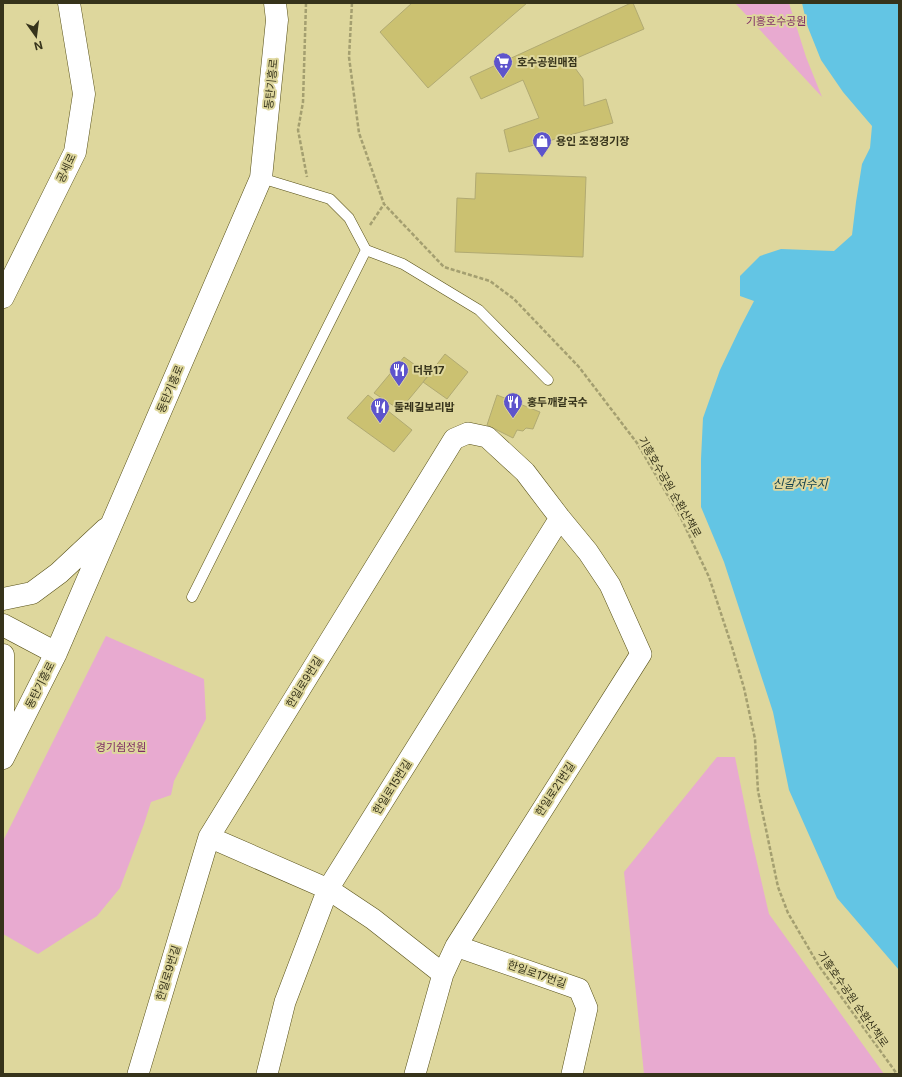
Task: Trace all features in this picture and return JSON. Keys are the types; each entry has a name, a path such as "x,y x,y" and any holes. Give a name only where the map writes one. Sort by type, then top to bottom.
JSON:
{"main road":[{"name":"공세로","path":"3,298 75,152 84,94 69,3"},
{"name":"동탄기흥로","path":"3,758 56,653 262,178 277,20 275,3"},
{"path":"3,599 32,593 59,573 111,525"},
{"path":"3,625 56,653"},
{"path":"3,655 3,730"}],"street":[{"name":"한일로9번길","path":"138,1074 209,837 454,439 468,433 487,437 525,472 560,518"},
{"name":"한일로15번길","path":"267,1074 284,1002 328,889 560,518"},
{"name":"한일로21번길","path":"415,1074 443,974 456,946 641,654 610,584 588,552 560,518"},
{"path":"209,837 328,889 373,919 443,974"},
{"name":"한일로17번길","path":"456,946 579,989 587,1008 572,1074"}],"lane":[{"path":"262,178 330,199 349,218 366,250 403,264 479,310 548,380"},
{"path":"192,597 366,250"}],"path":[{"path":"306,3 303,102 298,130 307,180 321,196"},
{"name":"기흥호수공원 순환산책로","path":"352,3 349,57 359,133 384,204 444,267 490,281 514,299 579,367 637,443 681,518 709,577 732,647 744,688 754,739 758,791 778,887 788,913 819,966 897,1074"},
{"path":"360,239 384,204"}],"green space":[{"name":"기흥호수공원","path":"735,3 789,3 806,57 822,97"},
{"name":"경기쉼정원","path":"106,636 204,679 206,719 174,781 171,795 151,802 120,888 97,916 38,954 3,934 3,841"},
{"path":"717,757 735,757 769,914 884,1074 644,1074 624,872"}],"water":[{"name":"신갈저수지","path":"802,3 899,3 899,970 837,898 789,790 773,712 724,562 701,507 703,418 720,370 754,301 740,296 740,276 760,256 781,249 834,251 852,235 862,164 870,148 872,126 843,92 821,60 807,25"}],"building":[{"path":"412,3 527,3 428,88 380,32"},
{"path":"633,3 644,29 570,61 583,79 584,106 606,99 613,123 509,152 504,130 539,118 523,80 481,99 470,77"},
{"path":"476,173 586,177 583,257 455,252 457,198 475,199"},
{"path":"445,354 468,372 447,399 423,382"},
{"name":"더뷰17","path":"404,357 429,375 400,410 374,393"},
{"name":"둘레길보리밥","path":"368,395 412,430 394,452 347,418"},
{"name":"홍두깨칼국수","path":"497,395 540,412 533,429 526,428 523,431 517,430 513,438 487,425"}],"place":[{"name":"호수공원매점","path":"503,79"},
{"name":"용인 조정경기장","path":"542,158"},
{"name":"더뷰17","path":"399,387"},
{"name":"홍두깨칼국수","path":"513,419"},
{"name":"둘레길보리밥","path":"380,424"}]}
